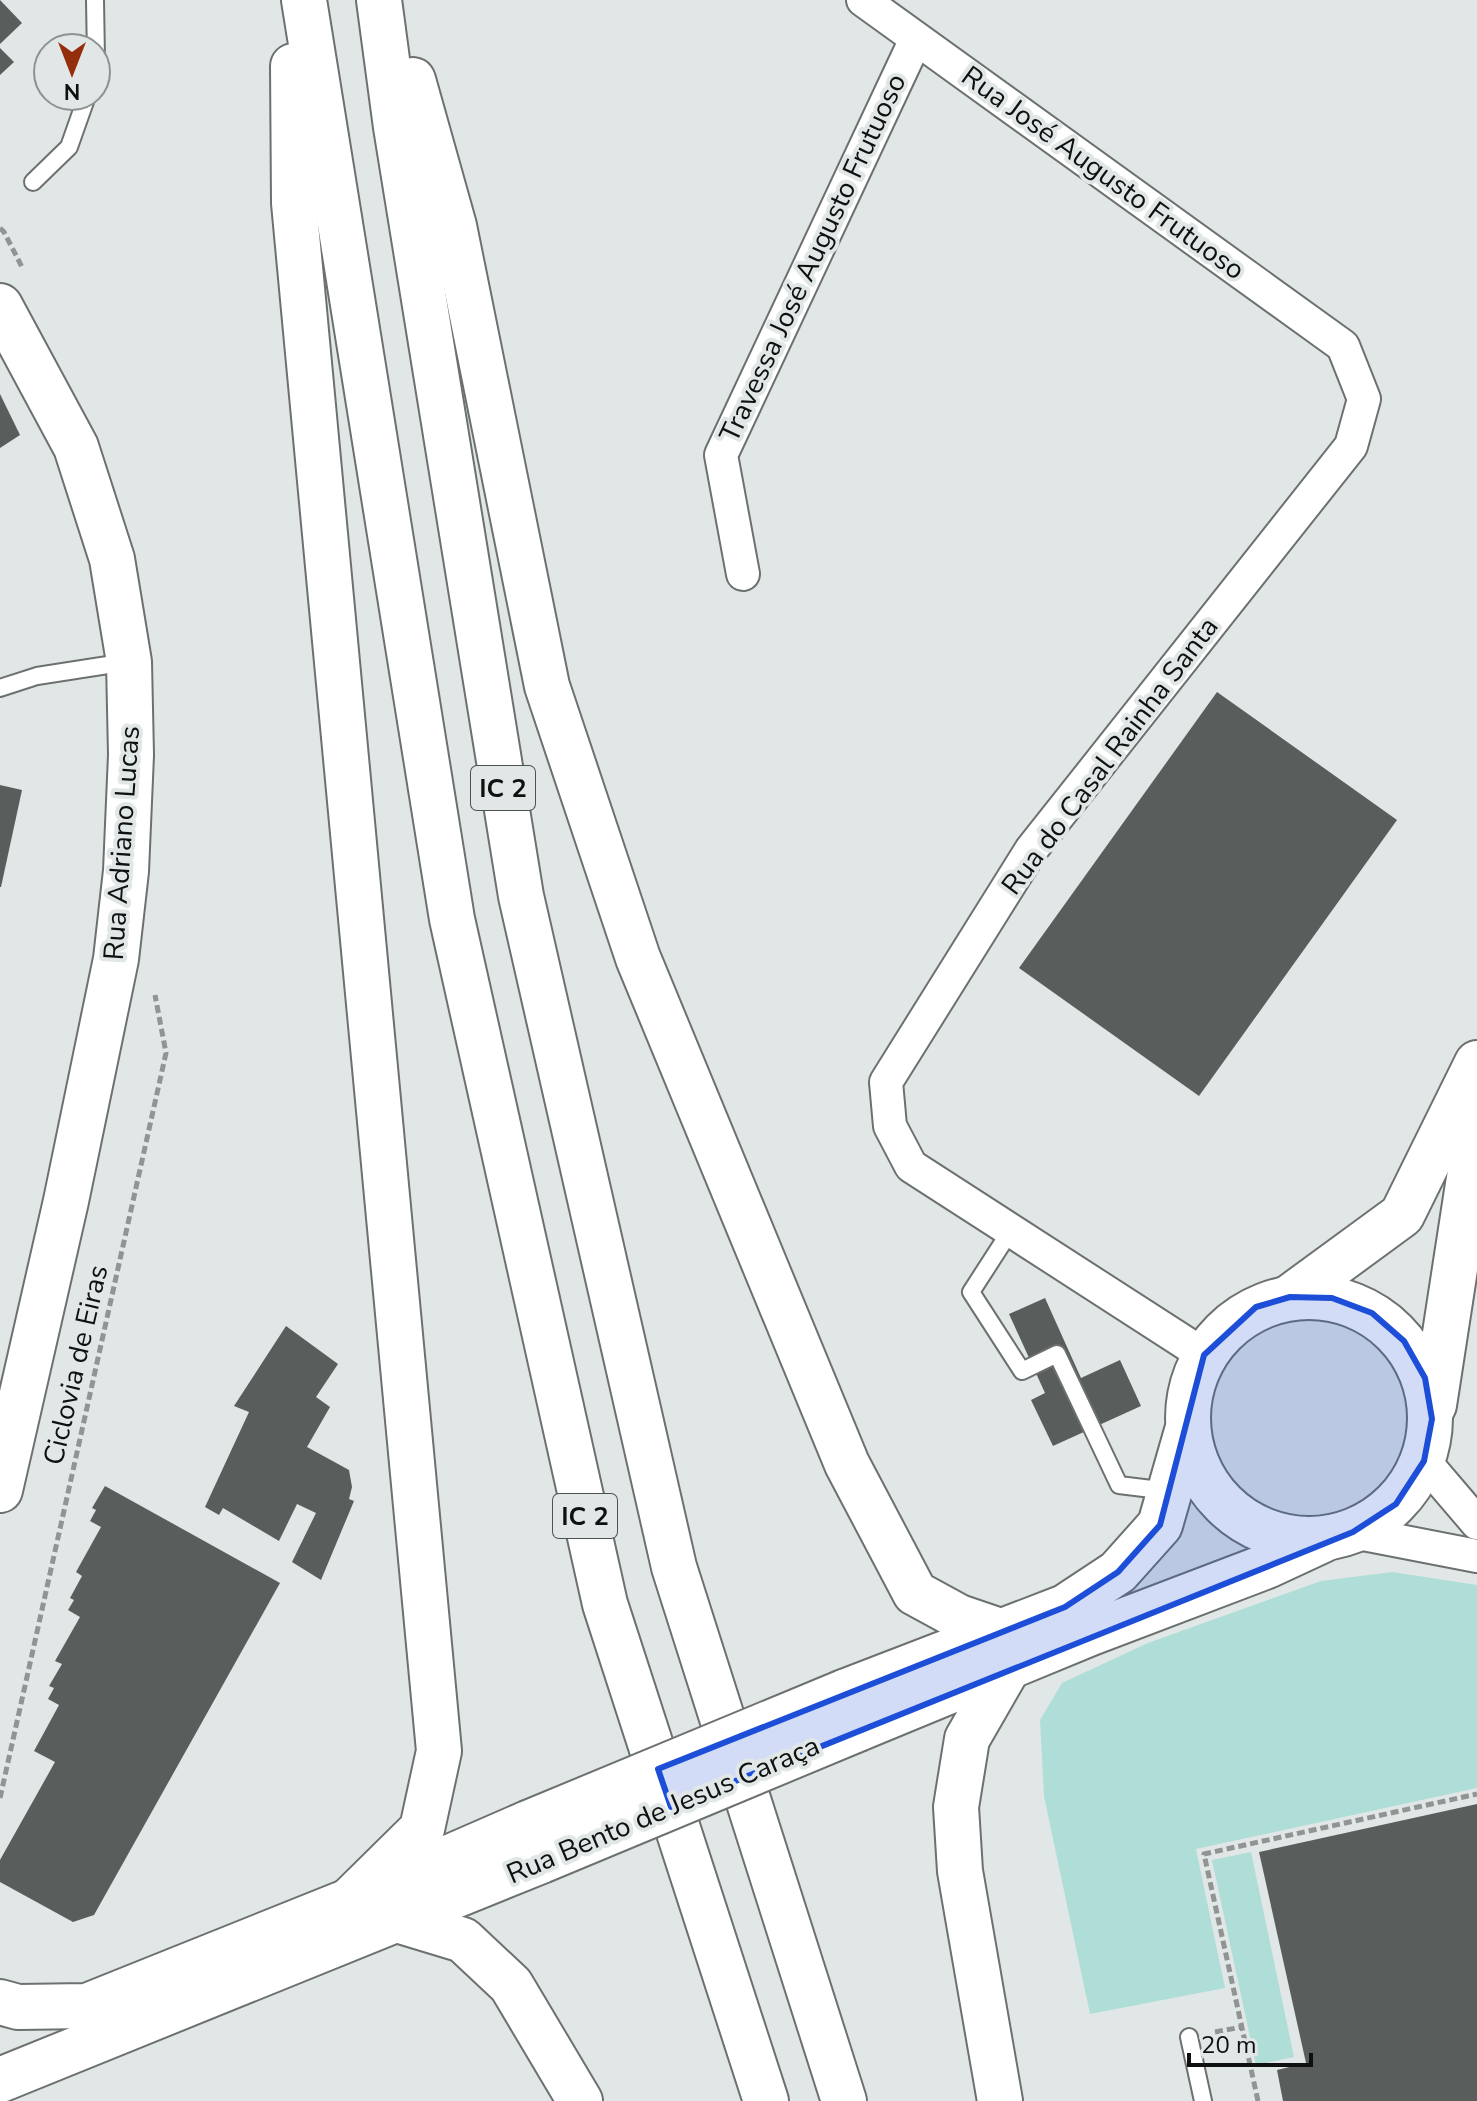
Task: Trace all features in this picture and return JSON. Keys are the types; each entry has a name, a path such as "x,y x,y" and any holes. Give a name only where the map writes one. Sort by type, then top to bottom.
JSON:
{"main road":[{"path":"293,0 294,203 439,1751 422,1829 349,1901"},
{"name":"IC 2","path":"304,0 452,919 605,1604 766,2101"},
{"name":"IC 2","path":"379,0 399,143 521,896 674,1567 844,2101"},
{"path":"391,0 454,226 547,686 638,958 847,1464 915,1593 959,1617 1006,1649 967,1739 956,1807 960,1871 1000,2101"},
{"name":"Rua Adriano Lucas","path":"0,306 76,447 112,559 129,662 131,770 126,871 116,959 66,1201 14,1399 0,1490"},
{"path":"1290,1297 1402,1215 1477,1063"},
{"path":"1428,1440 1425,1378 1404,1341 1372,1313 1332,1298 1290,1297 1256,1307 1226,1328 1204,1355 1189,1392 1187,1431 1197,1468 1219,1501 1249,1525 1286,1538 1339,1536 1396,1504 1428,1440 1477,1126"},
{"name":"Rua Bento de Jesus Caraça","path":"1006,1649 1118,1572 1160,1525 1187,1431"},
{"name":"Rua Bento de Jesus Caraça","path":"0,2002 18,2007 87,2006 349,1901 534,1842 1006,1649 1267,1566 1339,1536"},
{"name":"Rua Bento de Jesus Caraça","path":"0,2080 397,1920 534,1842"},
{"path":"397,1920 463,1940 511,1985 580,2101"}],"street":[{"name":"Rua José Augusto Frutuoso","path":"863,0 1343,346"},
{"name":"Travessa José Augusto Frutuoso","path":"743,574 721,455 916,39"},
{"name":"Rua do Casal Rainha Santa","path":"1204,1355 911,1166 890,1126 886,1082 1031,850 1351,446 1364,399 1343,346"},
{"path":"1428,1440 1477,1523"},
{"path":"1339,1536 1477,1556"}],"lane":[{"path":"95,0 96,32"},
{"path":"33,182 69,147 81,112"},
{"path":"0,688 37,676 129,662"},
{"path":"1011,1230 971,1292 1022,1371 1057,1354 1119,1485 1170,1491"},
{"path":"1189,2037 1203,2101"}],"path":[{"name":"Ciclovia de Eiras","path":"0,1798 166,1053 152,982"},
{"path":"1258,2101 1204,1854 1477,1794"}],"highlighted area":[{"path":"1290,1297 1332,1298 1372,1313 1404,1341 1425,1378 1432,1419 1424,1461 1396,1504 1353,1532 671,1807 658,1769 1065,1607 1118,1572 1160,1525 1204,1355 1256,1307"}],"shaded area":[{"path":"1392,1572 1477,1585 1477,1788 1196,1849 1225,1988 1090,2014 1044,1796 1040,1720 1062,1683 1148,1643 1321,1581"},
{"path":"1251,1852 1294,2057 1256,2065 1212,1860"}],"building":[{"path":"0,0 22,23 0,44"},
{"path":"0,48 14,62 0,75"},
{"path":"0,394 20,435 0,448"},
{"path":"1217,692 1397,820 1199,1096 1019,968"},
{"path":"0,785 22,790 1,887 0,887"},
{"path":"1045,1298 1081,1378 1120,1360 1141,1406 1053,1446 1031,1400 1045,1393 1009,1314"},
{"path":"286,1326 338,1364 316,1397 330,1407 307,1447 349,1470 352,1487 349,1499 354,1501 321,1580 292,1562 316,1513 297,1504 279,1541 223,1508 219,1515 205,1507 249,1412 234,1406"},
{"path":"105,1486 280,1583 94,1915 73,1922 0,1882 0,1860 55,1762 34,1751 59,1705 48,1699 54,1688 49,1686 62,1664 55,1661 80,1617 68,1610 74,1600 70,1598 82,1576 76,1572 101,1527 90,1521 96,1510 92,1508"},
{"path":"1477,1804 1477,2101 1283,2101 1277,2070 1306,2063 1259,1852"}]}
